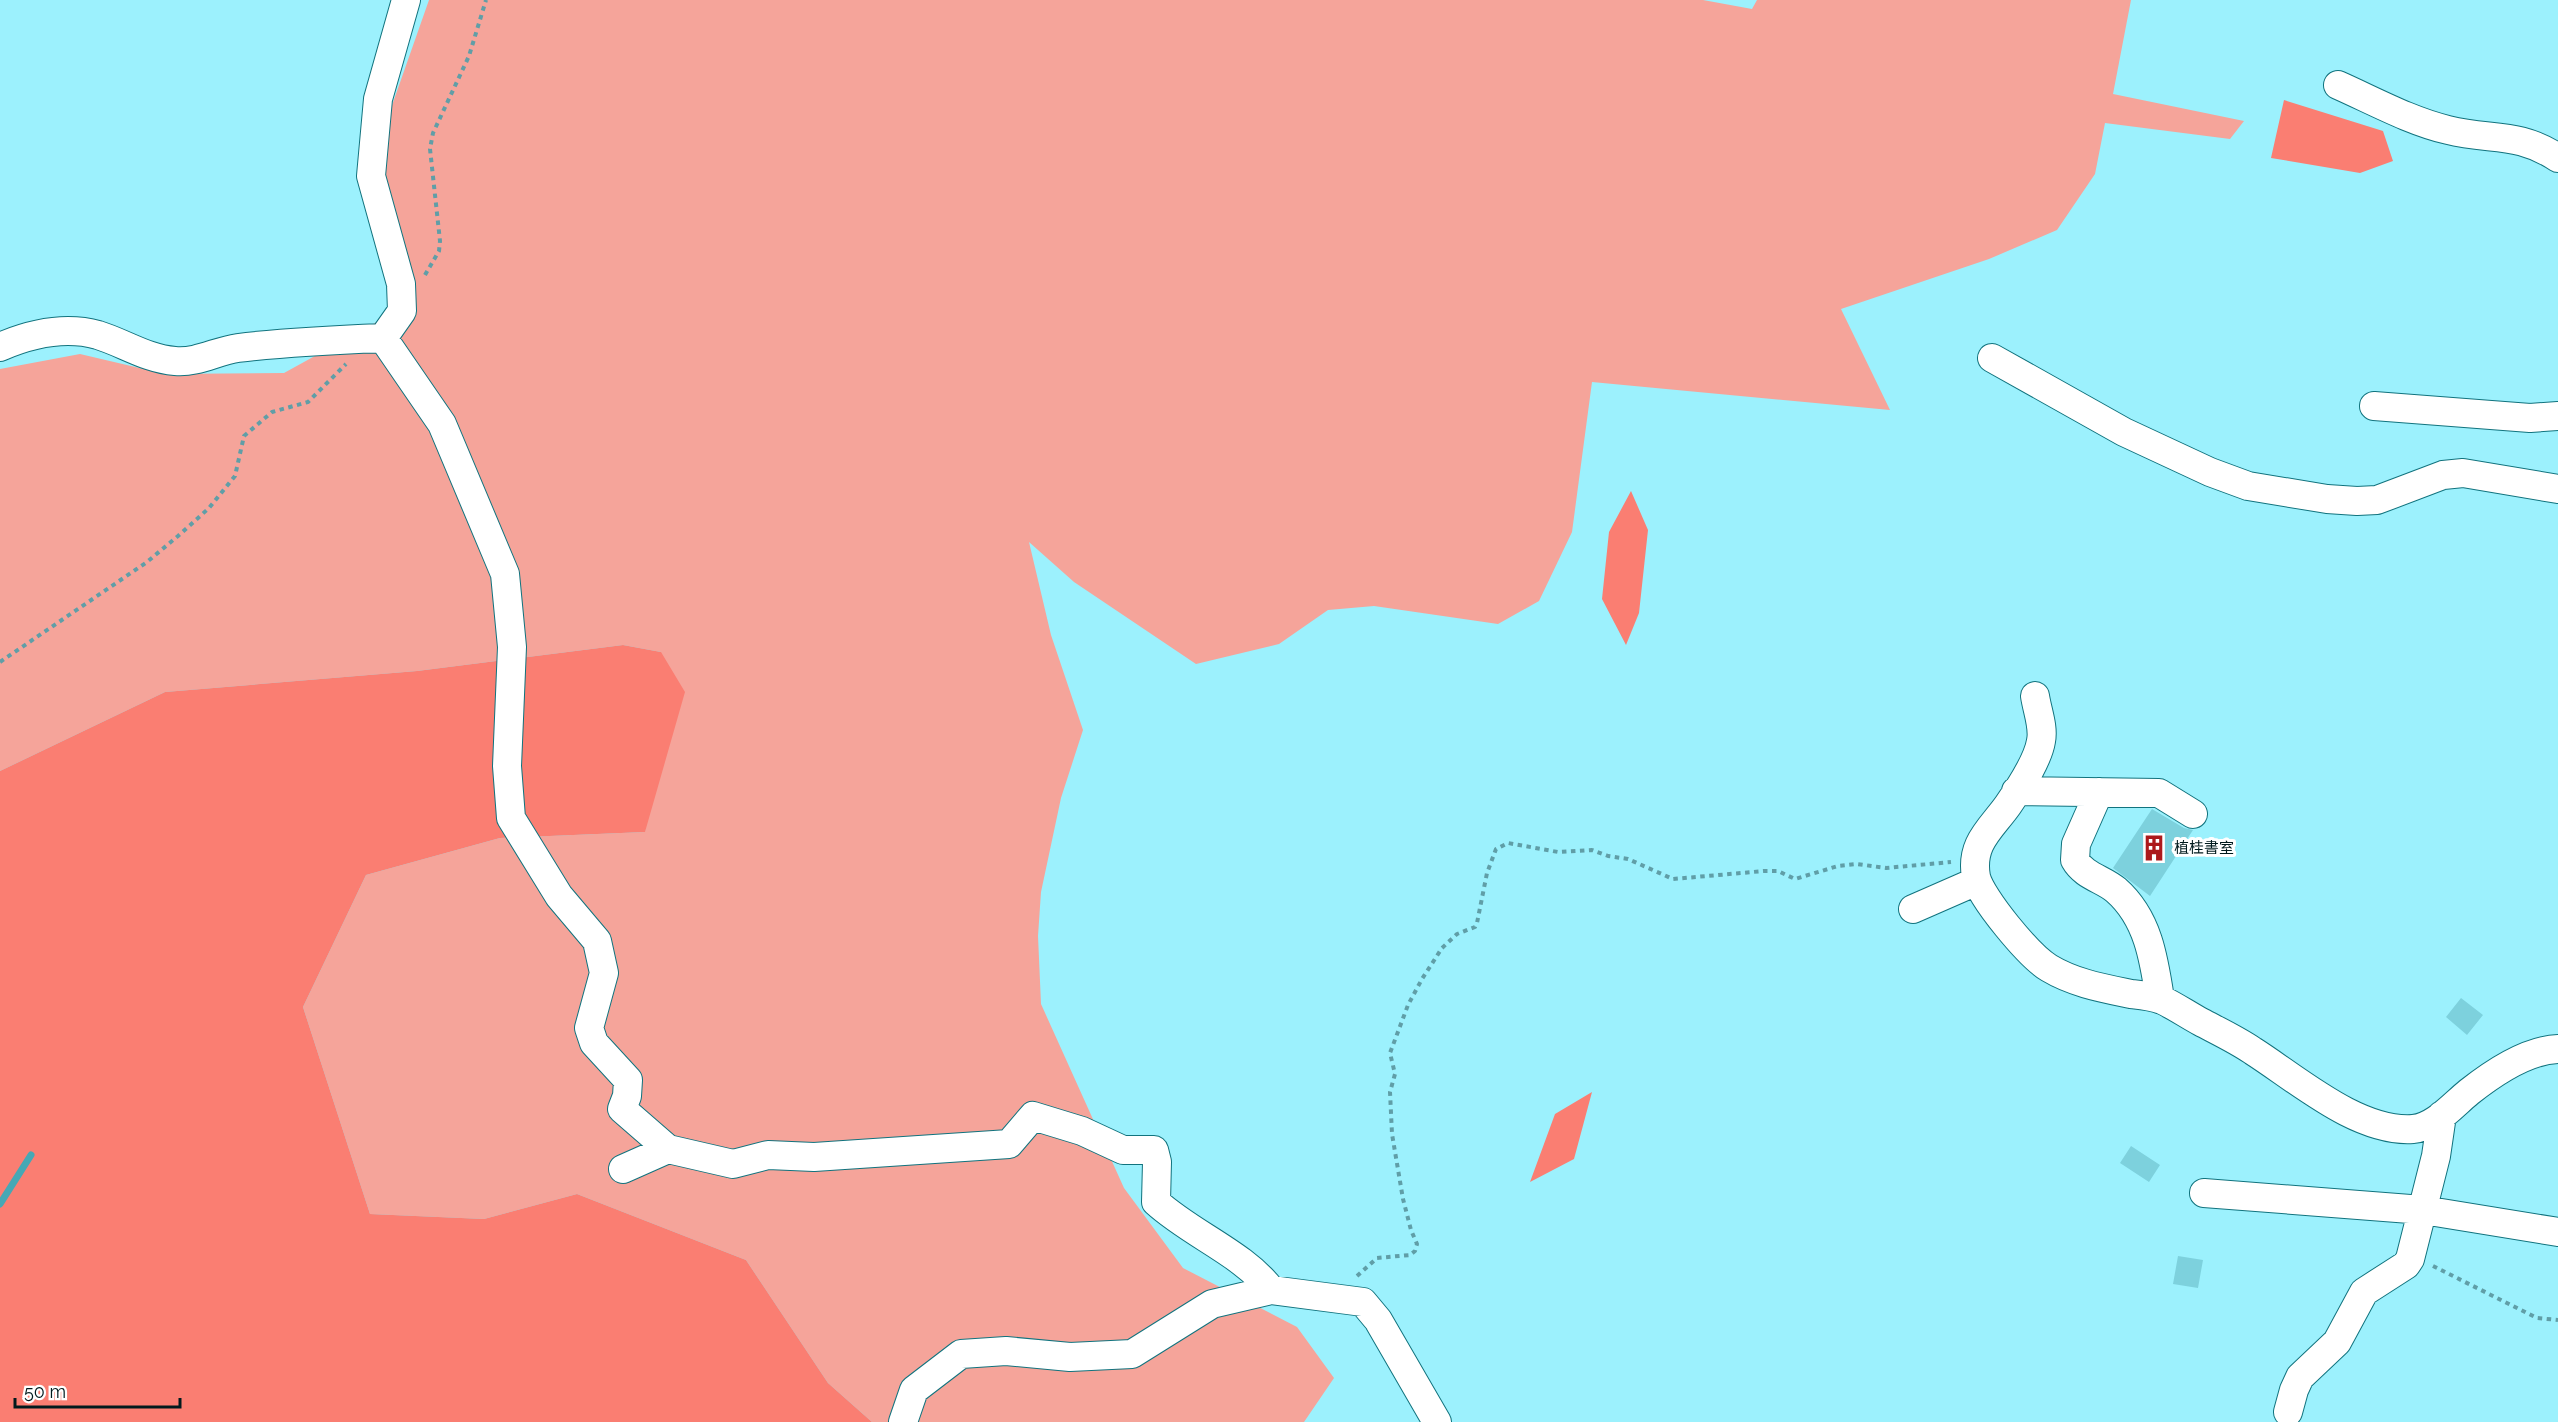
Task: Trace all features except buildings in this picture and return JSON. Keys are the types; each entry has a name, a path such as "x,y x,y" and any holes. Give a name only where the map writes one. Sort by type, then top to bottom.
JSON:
{"street":[{"path":"383,338 402,311 401,284 371,176 378,99 406,0"},
{"path":"2338,85 2419,122 2451,131 2520,140 2541,147 2558,158"},
{"path":"0,347 24,336 70,331 97,335 154,357 193,361 234,349 297,341 383,338"},
{"path":"383,338 442,424 505,574 512,647 507,766 511,818 559,896 597,940 604,973 589,1028 594,1043 628,1080 627,1096 622,1109 668,1149 733,1164 768,1155 814,1157 1009,1144 1033,1116 1082,1131 1123,1150 1154,1150 1157,1162 1156,1202 1174,1219 1259,1275 1271,1290"},
{"path":"1992,358 2124,432 2210,472 2248,486 2327,499 2376,500 2443,475 2463,473 2558,489"},
{"path":"2374,406 2530,418 2558,416"},
{"path":"2036,696 2041,744 2016,791 1982,837 1976,859 1975,882 2009,930 2049,968 2074,981 2160,999 2252,1050 2340,1109 2388,1126 2414,1129 2423,1127 2496,1073 2536,1053 2558,1049"},
{"path":"2016,791 2159,793 2193,814"},
{"path":"2099,792 2076,844 2075,860 2083,870 2115,889 2138,916 2144,927 2155,965 2160,999"},
{"path":"1912,909 1975,882"},
{"path":"2288,1412 2300,1377 2337,1342 2364,1292 2406,1265 2413,1250 2423,1210 2442,1115"},
{"path":"623,1169 668,1149"},
{"path":"2204,1193 2423,1210 2558,1232"},
{"path":"903,1422 914,1390 961,1354 1006,1351 1070,1357 1132,1354 1212,1304 1271,1290 1363,1302 1378,1320 1437,1422"}],"path":[{"path":"402,311 439,251 431,141 469,56 486,0"},
{"path":"0,662 147,562 178,536 208,508 236,476 244,436 272,412 308,402 348,363"},
{"path":"1347,1300 1347,1286 1377,1258 1410,1255 1416,1251 1417,1244 1403,1199 1392,1134 1390,1092 1395,1074 1390,1053 1404,1014 1422,979 1442,948 1457,934 1475,927 1487,873 1496,849 1508,843 1558,852 1592,850 1608,856 1629,859 1673,879 1778,871 1795,879 1838,866 1908,867 1945,860 1957,864 1975,882"},
{"path":"2406,1265 2427,1263 2537,1318 2558,1320"}],"shaded area":[{"path":"429,0 1703,0 1752,9 1757,0 2131,0 2113,94 2244,121 2230,139 2105,123 2095,174 2057,230 1989,259 1841,309 1890,410 1592,382 1572,532 1539,601 1498,624 1374,606 1328,610 1279,644 1196,664 1074,582 1029,542 1051,635 1083,730 1061,798 1041,892 1038,936 1041,1004 1124,1188 1183,1268 1297,1327 1334,1378 1304,1422 872,1422 828,1383 746,1260 577,1194 484,1219 370,1214 303,1007 366,875 500,838 645,832 661,652 623,645 417,671 165,692 0,771 0,369 80,354 165,374 284,373 393,313 377,148"},
{"path":"2284,100 2383,131 2393,161 2360,173 2271,158"},
{"path":"1631,491 1648,530 1639,613 1626,645 1602,599 1609,532"},
{"path":"623,645 661,652 685,692 645,832 500,838 366,875 303,1007 370,1214 484,1219 577,1194 746,1260 828,1383 872,1422 0,1422 0,771 165,692 417,671"},
{"path":"1592,1092 1574,1159 1530,1182 1555,1114"}],"waterway":[{"path":"0,1204 31,1155"}],"place":[{"name":"植桂書室","path":"2154,848"}]}
